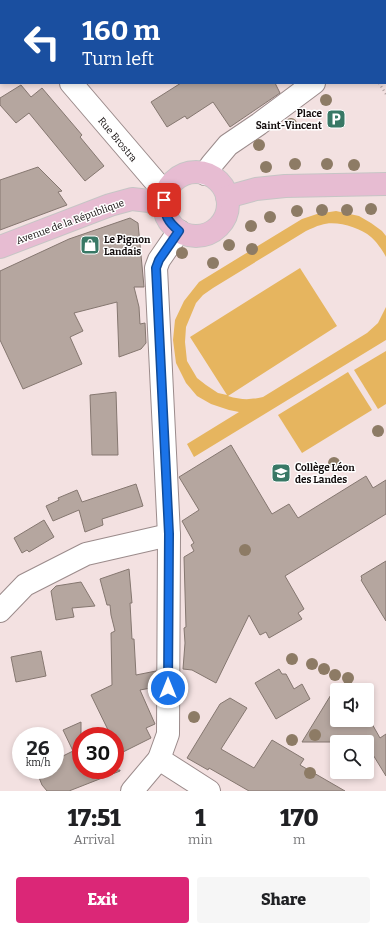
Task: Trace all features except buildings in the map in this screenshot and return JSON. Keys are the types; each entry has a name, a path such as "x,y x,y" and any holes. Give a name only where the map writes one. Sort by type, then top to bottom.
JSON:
{"main road":[{"path":"196,172 205,174 213,177 220,183 227,198 228,208 225,218 210,234 189,236 171,225 166,217 165,201 170,185 177,178 196,172"},
{"path":"227,198 256,188 386,184"},
{"name":"Avenue de la République","path":"0,247 110,205 132,199 165,201"}],"street":[{"name":"Rue Brostra","path":"72,84 165,201"},
{"path":"205,174 228,145 313,84"},
{"path":"132,791 159,759 168,734 169,534 156,268 159,260 179,231"},
{"path":"0,611 25,585 86,554 169,534"},
{"path":"159,759 209,791"}],"path":[{"path":"380,84 386,94"}],"shaded area":[{"path":"336,211 359,216 382,231 386,236 386,257 373,239 366,233 354,227 333,223 317,226 306,231 203,295 196,303 186,327 185,342 187,361 197,378 218,393 227,395 190,337 300,268 337,326 228,396 246,399 263,397 367,333 378,323 386,307 386,340 194,457 187,444 239,412 211,404 197,396 186,383 176,363 173,340 175,320 184,301 199,282 302,219 317,214"},
{"path":"386,351 386,404 378,409 354,370"},
{"path":"348,372 372,410 302,453 278,415"}],"place":[{"name":"Place Saint-Vincent","path":"336,119"},
{"name":"Le Pignon Landais","path":"90,245"},
{"name":"Collège Léon des Landes","path":"281,473"}],"route":[{"path":"164,200 166,217 171,225 179,231 159,260 156,268 169,534 168,688"}]}
